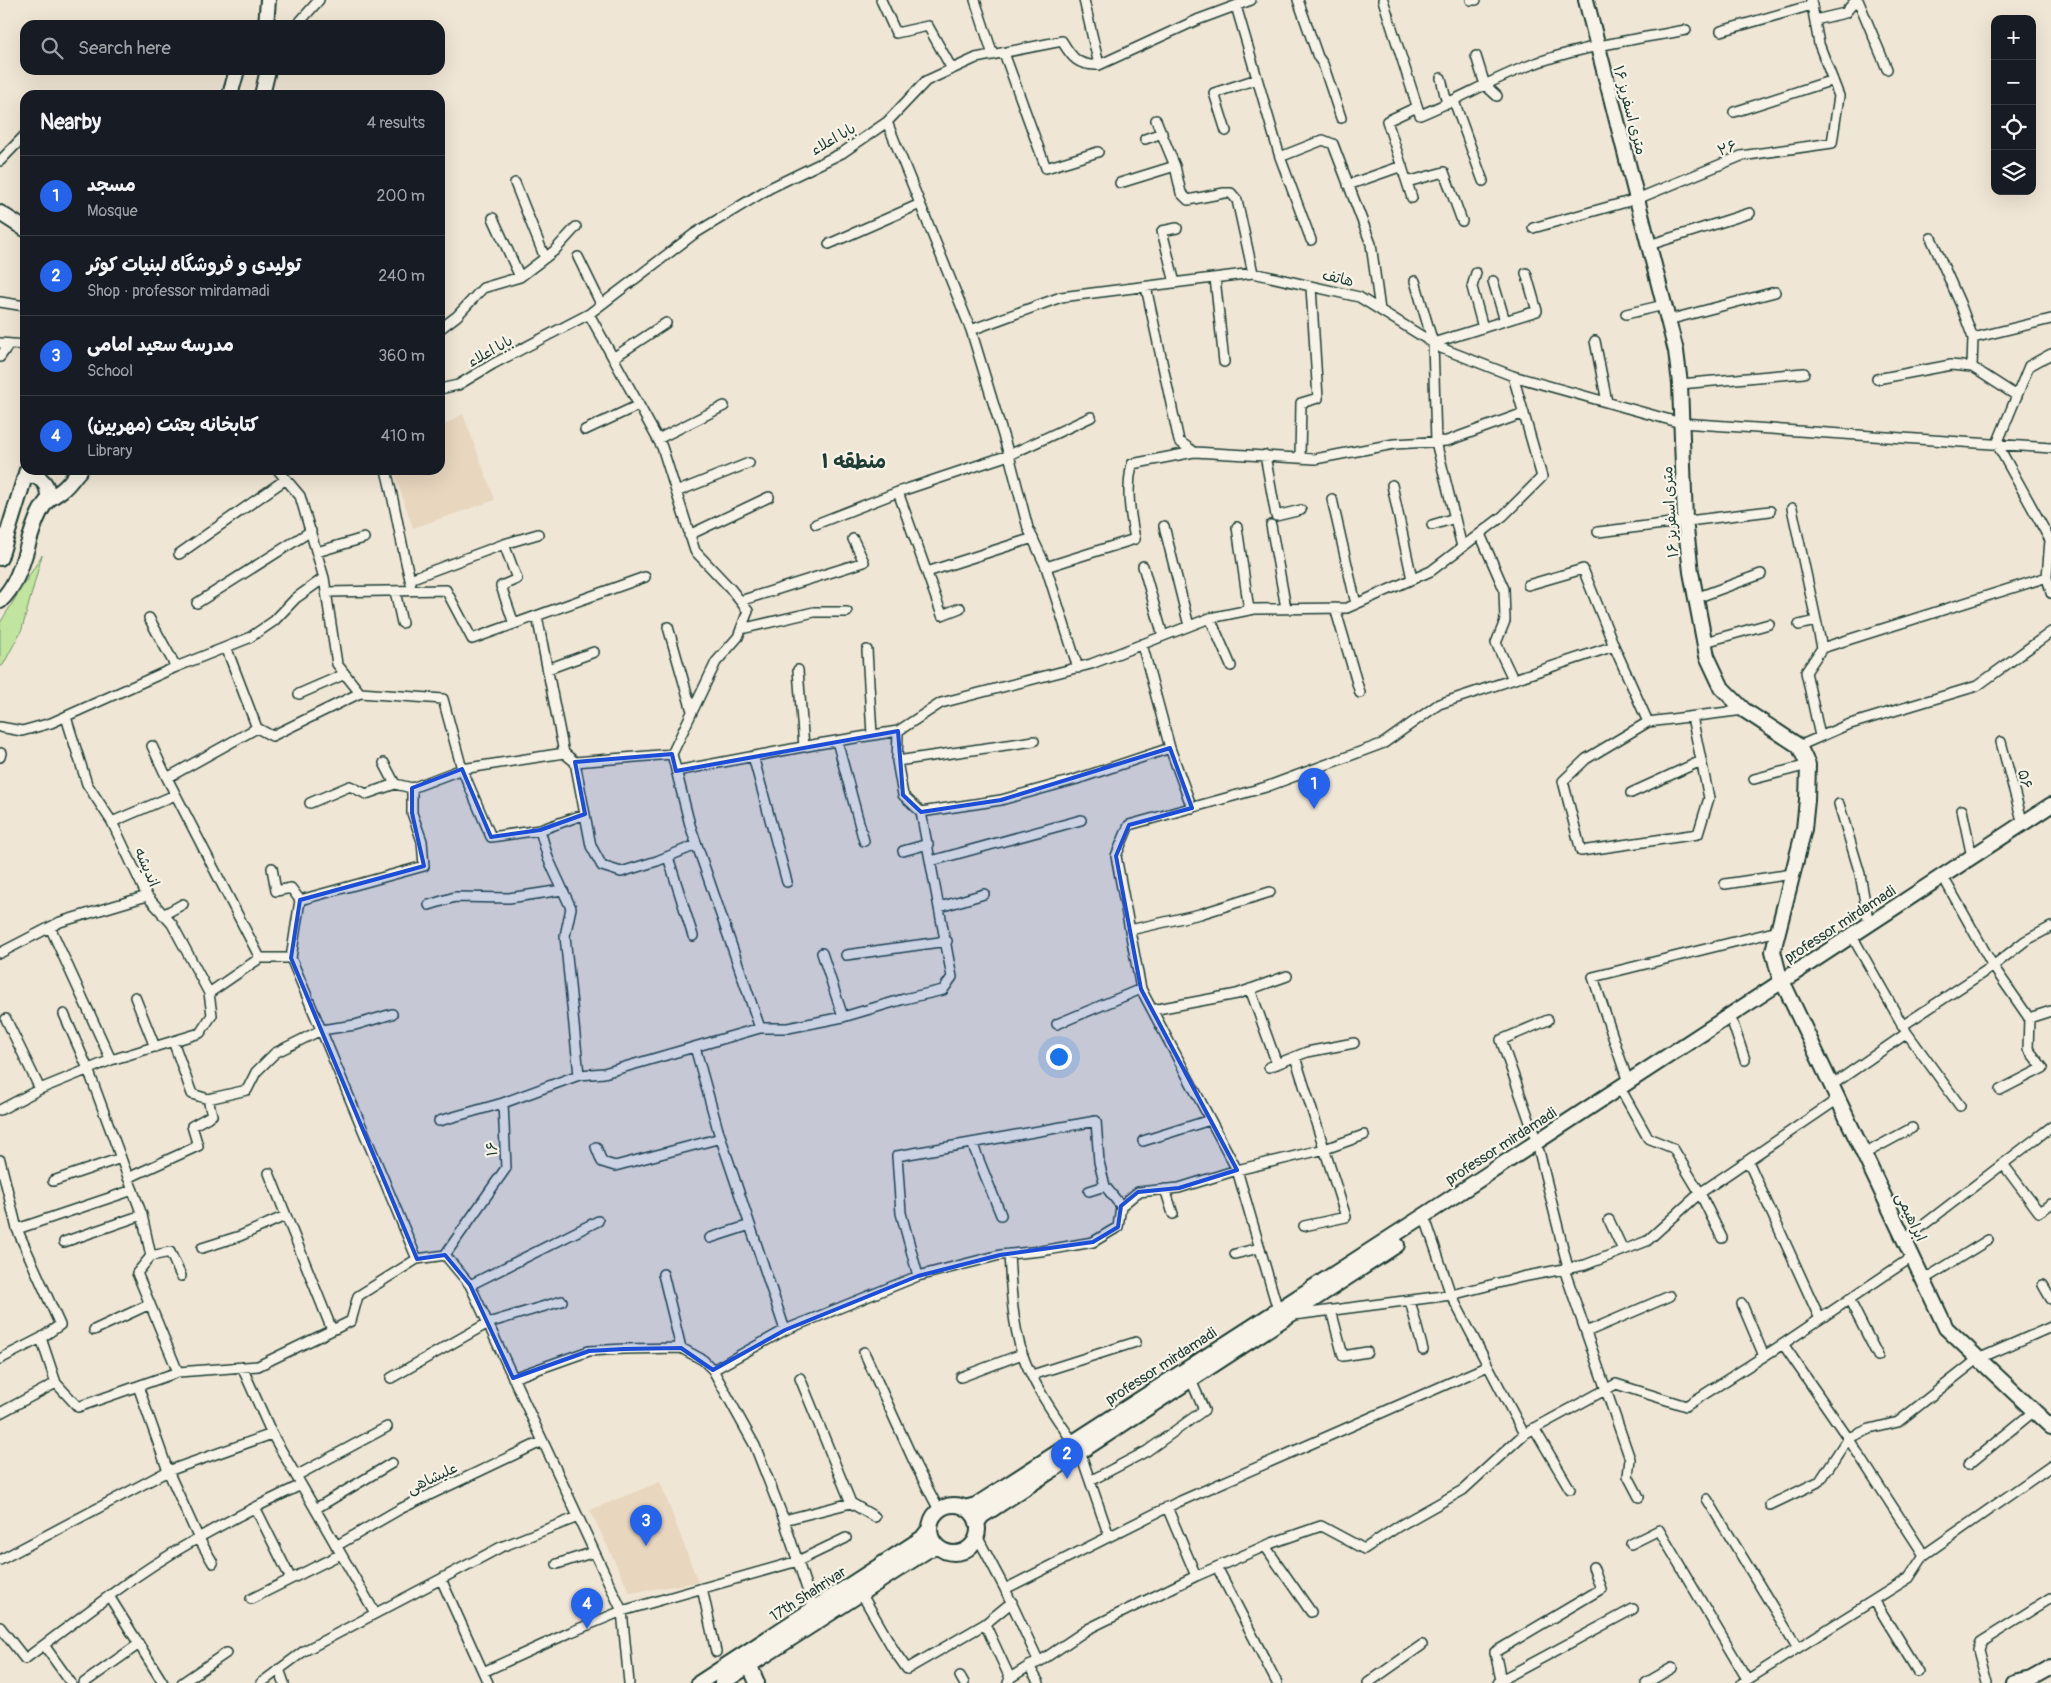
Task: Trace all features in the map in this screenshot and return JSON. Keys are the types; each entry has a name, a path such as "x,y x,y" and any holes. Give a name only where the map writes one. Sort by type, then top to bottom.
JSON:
{"main road":[{"path":"266,20 268,0"},
{"name":"۱۶ متری اسفریز","path":"1586,0 1596,46 1676,351 1680,384 1685,520 1691,572 1707,656 1722,688 1744,710 1799,746"},
{"path":"231,90 236,75"},
{"path":"263,90 267,75"},
{"path":"0,212 20,226"},
{"path":"0,558 26,475"},
{"path":"0,601 9,593 21,570 36,522 48,498 48,487 43,480 36,475"},
{"path":"48,498 63,490 76,475"},
{"path":"1784,985 1773,951 1804,829 1808,765 1799,746"},
{"name":"professor mirdamadi","path":"1626,1089 1733,1024 1868,924 2051,805"},
{"name":"professor mirdamadi","path":"977,1529 982,1516 1076,1447 1784,985 1856,943 2051,816"},
{"name":"ابراهیمی","path":"1784,985 1946,1328 2051,1427"},
{"name":"professor mirdamadi","path":"965,1508 976,1505 1191,1380 1283,1313"},
{"path":"951,1505 965,1508 972,1513 977,1529 967,1548 960,1552 952,1553 938,1547 933,1541 930,1528 932,1518 939,1510 951,1505"},
{"name":"17th Shahrivar","path":"699,1683 922,1538 930,1528"},
{"name":"17th Shahrivar","path":"722,1683 928,1550 938,1547"},
{"path":"750,1666 758,1683"},
{"path":"2014,1683 2031,1679 2051,1668"}],"street":[{"path":"301,20 319,0"},
{"path":"881,0 896,33 928,26 952,69"},
{"path":"975,0 993,55"},
{"path":"1084,0 1099,65 1197,20 1251,0"},
{"path":"1298,0 1318,57 1323,64 1341,118"},
{"path":"1383,0 1420,115 1450,103 1486,84 1525,67 1596,46 1686,30"},
{"path":"1471,0 1476,0"},
{"path":"1815,20 1845,13 1857,0 1887,69"},
{"path":"1721,32 1811,2 1819,44 1833,80 1734,112"},
{"path":"1236,6 1280,157 1312,240"},
{"name":"بابا اعلاء","path":"445,388 458,385 493,364 589,314 694,234 770,188 842,153 887,122 926,81 976,58 1062,41 1072,56 1086,66 1099,65"},
{"path":"1004,53 1046,168 1098,152"},
{"path":"1476,56 1486,84 1497,96"},
{"path":"1441,78 1483,181"},
{"path":"1226,131 1214,93 1258,79"},
{"name":"۲۶","path":"1533,228 1637,199 1741,156 1832,143 1839,96 1833,80"},
{"path":"1412,198 1387,121 1417,107"},
{"path":"1156,120 1175,166 1181,192 1188,200 1224,193 1231,193 1238,200 1253,274"},
{"path":"887,122 971,330 1009,455 1028,528 1046,567 1078,668"},
{"path":"1145,139 1162,133"},
{"path":"0,161 20,140"},
{"path":"1280,157 1323,140 1333,144 1371,244 1380,310"},
{"path":"1120,183 1175,166"},
{"path":"1348,185 1402,166"},
{"path":"1407,182 1444,172 1462,221"},
{"path":"515,183 545,258"},
{"path":"829,244 920,204"},
{"path":"1649,245 1750,213"},
{"path":"493,218 520,277"},
{"path":"445,325 457,316 483,288 520,277 545,258 576,227"},
{"path":"1175,283 1162,231 1177,228"},
{"path":"1931,238 1960,303 1973,338 1972,367"},
{"path":"578,257 602,304"},
{"path":"1476,273 1472,287 1483,328"},
{"name":"هاتف","path":"971,330 1061,297 1253,274 1359,297 1441,348 1513,376 1681,423 2051,448"},
{"path":"1433,343 1537,311 1526,274"},
{"path":"1215,278 1224,362"},
{"path":"1415,281 1433,343 1436,442 1462,547"},
{"path":"1493,281 1505,321"},
{"path":"1146,287 1179,442 1194,452"},
{"path":"1300,458 1301,403 1318,398 1311,287"},
{"path":"1668,320 1775,292"},
{"path":"0,302 20,305"},
{"path":"1626,314 1664,305"},
{"path":"589,314 662,447 695,552 748,611 738,637 716,662 672,754 696,845 760,1028"},
{"path":"1973,338 2051,319"},
{"path":"613,358 666,323"},
{"path":"1595,341 1607,402"},
{"path":"0,357 4,344 20,345"},
{"path":"2051,354 2029,366 1997,444 2050,540 2047,577 2051,593"},
{"path":"1877,380 1951,365 1972,367 2017,396"},
{"path":"1680,384 1804,374"},
{"path":"676,771 804,746 898,731 941,703 1078,668 1210,618 1249,610 1347,608 1431,571 1503,516 1542,477 1513,376"},
{"path":"585,430 639,405"},
{"path":"658,439 724,406"},
{"path":"1046,567 1134,539 1129,512 1128,482 1132,464 1194,452 1315,459 1394,444 1447,441 1524,413"},
{"path":"816,524 898,492 1009,455 1091,417"},
{"path":"1265,455 1276,516 1301,510"},
{"path":"676,492 749,463"},
{"path":"282,475 300,496 311,531 324,578 338,664 360,693"},
{"path":"387,475 413,591"},
{"path":"179,554 286,479"},
{"path":"1392,485 1412,579"},
{"path":"898,492 942,615 960,608"},
{"path":"689,535 769,497"},
{"path":"1332,499 1356,604"},
{"path":"1792,508 1822,648"},
{"path":"1598,532 1770,511"},
{"path":"1432,525 1455,518"},
{"path":"1271,525 1286,608"},
{"path":"1164,526 1189,626"},
{"path":"1237,527 1249,610"},
{"path":"197,603 311,531"},
{"path":"410,579 504,544 538,534"},
{"path":"1480,534 1504,590 1505,621 1496,643 1513,679"},
{"path":"317,552 364,538"},
{"path":"926,572 1033,538"},
{"path":"740,601 864,562 853,539"},
{"path":"504,544 517,579 501,586 514,624"},
{"path":"1143,566 1163,636"},
{"path":"1528,585 1583,569 1614,646 1648,722"},
{"path":"1696,598 1762,574"},
{"path":"326,592 446,590 472,639 645,577"},
{"path":"1820,736 1806,672 1822,648 2047,577"},
{"path":"0,727 22,731 51,724 176,667 249,638 274,621 296,598 324,578"},
{"path":"395,591 402,623"},
{"path":"1335,608 1360,693"},
{"path":"741,629 814,612 847,612"},
{"path":"537,616 564,752 575,762 591,846 602,866 621,872 696,845"},
{"path":"149,618 176,667"},
{"path":"1210,618 1231,666"},
{"path":"1800,625 1816,621"},
{"path":"1705,642 1769,624"},
{"path":"668,627 692,711"},
{"path":"1799,746 1847,725 1977,686 2051,632"},
{"path":"1142,644 1170,748 1192,808"},
{"path":"226,646 257,728 272,736 360,693 443,699 462,769 491,837 540,830 585,814"},
{"path":"1614,646 1439,704 1384,742 1266,786 1129,826 1116,856 1141,988 1237,1170 1260,1248 1283,1313 1331,1310 1451,1295 1522,1277 1584,1265 1647,1241 1700,1193 1838,1099"},
{"path":"867,650 872,735"},
{"path":"548,669 594,652"},
{"path":"798,670 804,746"},
{"path":"299,694 345,674"},
{"path":"1692,716 1709,798 1698,834 1581,850 1563,781 1586,760 1648,722 1692,716 1744,710"},
{"name":"اندیشه","path":"0,953 60,922 147,896 112,822 87,784 66,717"},
{"path":"167,778 257,728"},
{"path":"439,1121 503,1103 579,1076 604,1073 760,1028 788,1028 843,1017 942,990 952,977 947,941 922,812 903,795 898,761 898,731"},
{"path":"837,741 864,841"},
{"path":"898,761 1034,741"},
{"name":"۵۶","path":"2001,742 2023,824"},
{"path":"152,746 175,795 260,958"},
{"path":"922,812 1001,800 1170,748"},
{"path":"310,803 350,786 366,794 395,784 412,788 462,769 564,752"},
{"path":"575,762 672,754"},
{"path":"753,756 787,882"},
{"path":"1631,794 1701,762"},
{"path":"384,763 395,784"},
{"path":"1754,779 1808,765"},
{"path":"300,900 424,866 422,841 412,812 412,788"},
{"path":"112,822 175,795"},
{"path":"1840,804 1860,874 1868,924"},
{"path":"1962,810 1972,857"},
{"path":"931,861 1081,820"},
{"path":"540,830 548,858 571,908 565,936 579,1076"},
{"path":"903,850 928,844"},
{"path":"668,856 693,936"},
{"path":"272,868 276,891 291,888 300,900 291,958 417,1259"},
{"path":"1725,884 1792,874"},
{"path":"1947,884 1993,966 2030,1018 2028,1049 2043,1068 2000,1090"},
{"path":"430,905 455,897 509,898 562,890"},
{"path":"1130,930 1200,914 1270,892"},
{"path":"940,907 984,894"},
{"path":"0,1110 40,1089 111,1060 200,1033 212,1015 209,992 172,924 147,896"},
{"path":"163,915 183,904"},
{"path":"50,927 111,1060"},
{"path":"1832,1085 2025,941 2051,927"},
{"path":"1722,1238 1700,1193 1673,1148 1648,1138 1626,1089 1593,977 1778,931"},
{"path":"846,955 947,941"},
{"path":"1856,943 1905,1030 1960,1106"},
{"path":"822,953 843,1017"},
{"path":"209,992 260,958 291,958"},
{"path":"1152,1010 1237,994 1286,976"},
{"path":"1057,1024 1141,988"},
{"path":"1250,989 1273,1066 1307,1052 1354,1043"},
{"path":"135,996 155,1047"},
{"path":"2030,1018 2051,1011"},
{"path":"64,1014 88,1069 142,1215 151,1256"},
{"path":"173,1041 192,1094 208,1099 247,1090 256,1072 275,1053 321,1030 355,1025 392,1014"},
{"path":"6,1019 40,1089"},
{"path":"1548,1020 1501,1040 1538,1147 1566,1269 1630,1460 1628,1476 1639,1497"},
{"path":"1733,1024 1745,1060"},
{"path":"695,1047 720,1138 785,1330"},
{"path":"1295,1056 1346,1217 1304,1226"},
{"path":"128,1178 198,1146 192,1126 212,1115 208,1099"},
{"name":"۱۶","path":"445,1255 506,1168 503,1103"},
{"path":"1143,1141 1210,1120"},
{"path":"918,1276 901,1213 897,1156 1096,1121 1099,1162 1105,1186 1121,1206"},
{"path":"1904,1240 2051,1127"},
{"path":"1864,1154 1912,1128"},
{"path":"713,1370 785,1330 918,1276 1009,1254 1093,1242 1118,1227 1121,1206 1138,1192 1180,1188 1237,1170 1325,1149 1364,1135"},
{"path":"596,1147 602,1162 615,1166 720,1138"},
{"path":"972,1143 1000,1215"},
{"path":"53,1182 121,1158"},
{"path":"0,1160 17,1229 60,1325 0,1359"},
{"path":"1748,1160 1820,1319"},
{"path":"2003,1164 2039,1212 2051,1204"},
{"path":"268,1173 332,1330"},
{"path":"1089,1191 1105,1186"},
{"path":"1166,1189 1173,1214"},
{"path":"17,1229 133,1190"},
{"path":"64,1242 142,1215"},
{"path":"202,1248 240,1236 285,1216"},
{"path":"1425,1220 1451,1295 1524,1434"},
{"path":"1609,1220 1623,1250"},
{"path":"470,1286 598,1221"},
{"path":"710,1238 750,1225"},
{"path":"1923,1280 1988,1240"},
{"path":"1235,1254 1260,1248"},
{"path":"178,1372 137,1273 151,1256 170,1252 181,1276"},
{"path":"1009,1254 1012,1306 1022,1354 1055,1416 1076,1447 1090,1480 1109,1536"},
{"path":"40,1338 56,1384 78,1407 178,1372 258,1366 351,1321 358,1296 417,1259 445,1255 470,1286 622,1611 629,1683"},
{"path":"985,1624 1009,1681 1029,1666 1039,1662 1088,1629 1196,1576 1264,1546 1320,1526 1364,1549 1398,1526 1463,1490 1524,1434 1616,1384 1686,1406 1783,1344 1912,1257"},
{"path":"663,1274 681,1348"},
{"path":"2043,1285 2051,1299"},
{"path":"1586,1332 1670,1296"},
{"path":"1849,1299 1878,1356"},
{"path":"1410,1300 1423,1350"},
{"path":"391,1378 488,1323 562,1301"},
{"path":"94,1330 150,1304"},
{"path":"1742,1304 1764,1356"},
{"path":"1331,1310 1343,1356 1367,1352"},
{"path":"1770,1505 1820,1481 1848,1438 1870,1429 1898,1422 1978,1359 2051,1326"},
{"path":"1032,1375 1136,1342"},
{"path":"1783,1344 1848,1438 1924,1555"},
{"path":"513,1378 589,1351 681,1348 703,1360 713,1370 755,1446 784,1520 814,1610"},
{"path":"864,1352 916,1466 939,1510"},
{"path":"961,1377 1022,1354"},
{"path":"1005,1588 1167,1507 1488,1366"},
{"path":"242,1367 272,1434 375,1613"},
{"path":"800,1378 851,1503 875,1516"},
{"path":"1090,1480 1147,1451 1204,1410 1191,1380"},
{"path":"0,1412 56,1384"},
{"path":"138,1386 168,1471 198,1537 213,1564"},
{"path":"1968,1465 2033,1412"},
{"path":"296,1476 387,1427"},
{"path":"1534,1428 1570,1489"},
{"path":"0,1560 168,1471 272,1434"},
{"name":"علیشاهی","path":"250,1599 291,1579 400,1509 543,1441"},
{"path":"315,1508 392,1463"},
{"path":"1631,1544 1659,1530 1744,1681 1909,1578 1924,1555 2051,1466"},
{"path":"0,1627 25,1659 139,1574 198,1537 302,1485"},
{"path":"1707,1499 1797,1647"},
{"path":"784,1520 851,1503"},
{"path":"255,1507 291,1579"},
{"path":"1167,1507 1196,1576"},
{"path":"260,1683 304,1651 501,1546 578,1517"},
{"path":"977,1529 1039,1662"},
{"path":"483,1672 622,1611 798,1561 846,1538"},
{"path":"1264,1546 1311,1612"},
{"path":"557,1564 594,1552"},
{"path":"1217,1567 1276,1683"},
{"path":"1593,1567 1601,1589 1495,1652 1501,1682 1633,1609"},
{"path":"441,1578 488,1683"},
{"path":"702,1588 716,1652"},
{"path":"861,1593 907,1669 955,1639 985,1624 1012,1602"},
{"path":"110,1596 163,1683"},
{"path":"1987,1683 1978,1649 1981,1642 2051,1598"},
{"path":"1874,1600 1918,1672"},
{"path":"84,1683 139,1644"},
{"path":"44,1645 71,1683"},
{"path":"1368,1683 1422,1645"},
{"path":"182,1683 226,1653"},
{"path":"1029,1666 1039,1683"},
{"path":"1646,1683 1672,1668"},
{"path":"279,1669 284,1683"}],"highlighted area":[{"path":"898,731 903,795 921,812 1001,800 1170,748 1192,808 1129,825 1116,856 1141,989 1237,1170 1179,1188 1138,1192 1121,1206 1118,1227 1093,1242 1000,1255 918,1276 785,1330 713,1370 681,1348 624,1349 589,1351 513,1378 470,1285 445,1255 417,1259 291,958 300,900 424,866 412,813 412,788 462,769 491,837 540,830 585,814 575,762 672,754 676,771"}],"shaded area":[{"path":"463,414 495,500 413,528 395,475 445,475 445,424"},
{"path":"660,1482 698,1582 630,1593 590,1510"}],"green space":[{"path":"42,555 22,629 3,665 0,667 0,623"}],"place":[{"name":"مسجد","path":"1314,809"},
{"name":"تولیدی و فروشگاه لبنیات کوثر","path":"1067,1479"},
{"name":"مدرسه سعید امامی","path":"646,1546"},
{"name":"کتابخانه بعثت (مهربین)","path":"587,1629"}],"district":[{"name":"منطقه ۱","path":"854,461"}]}
